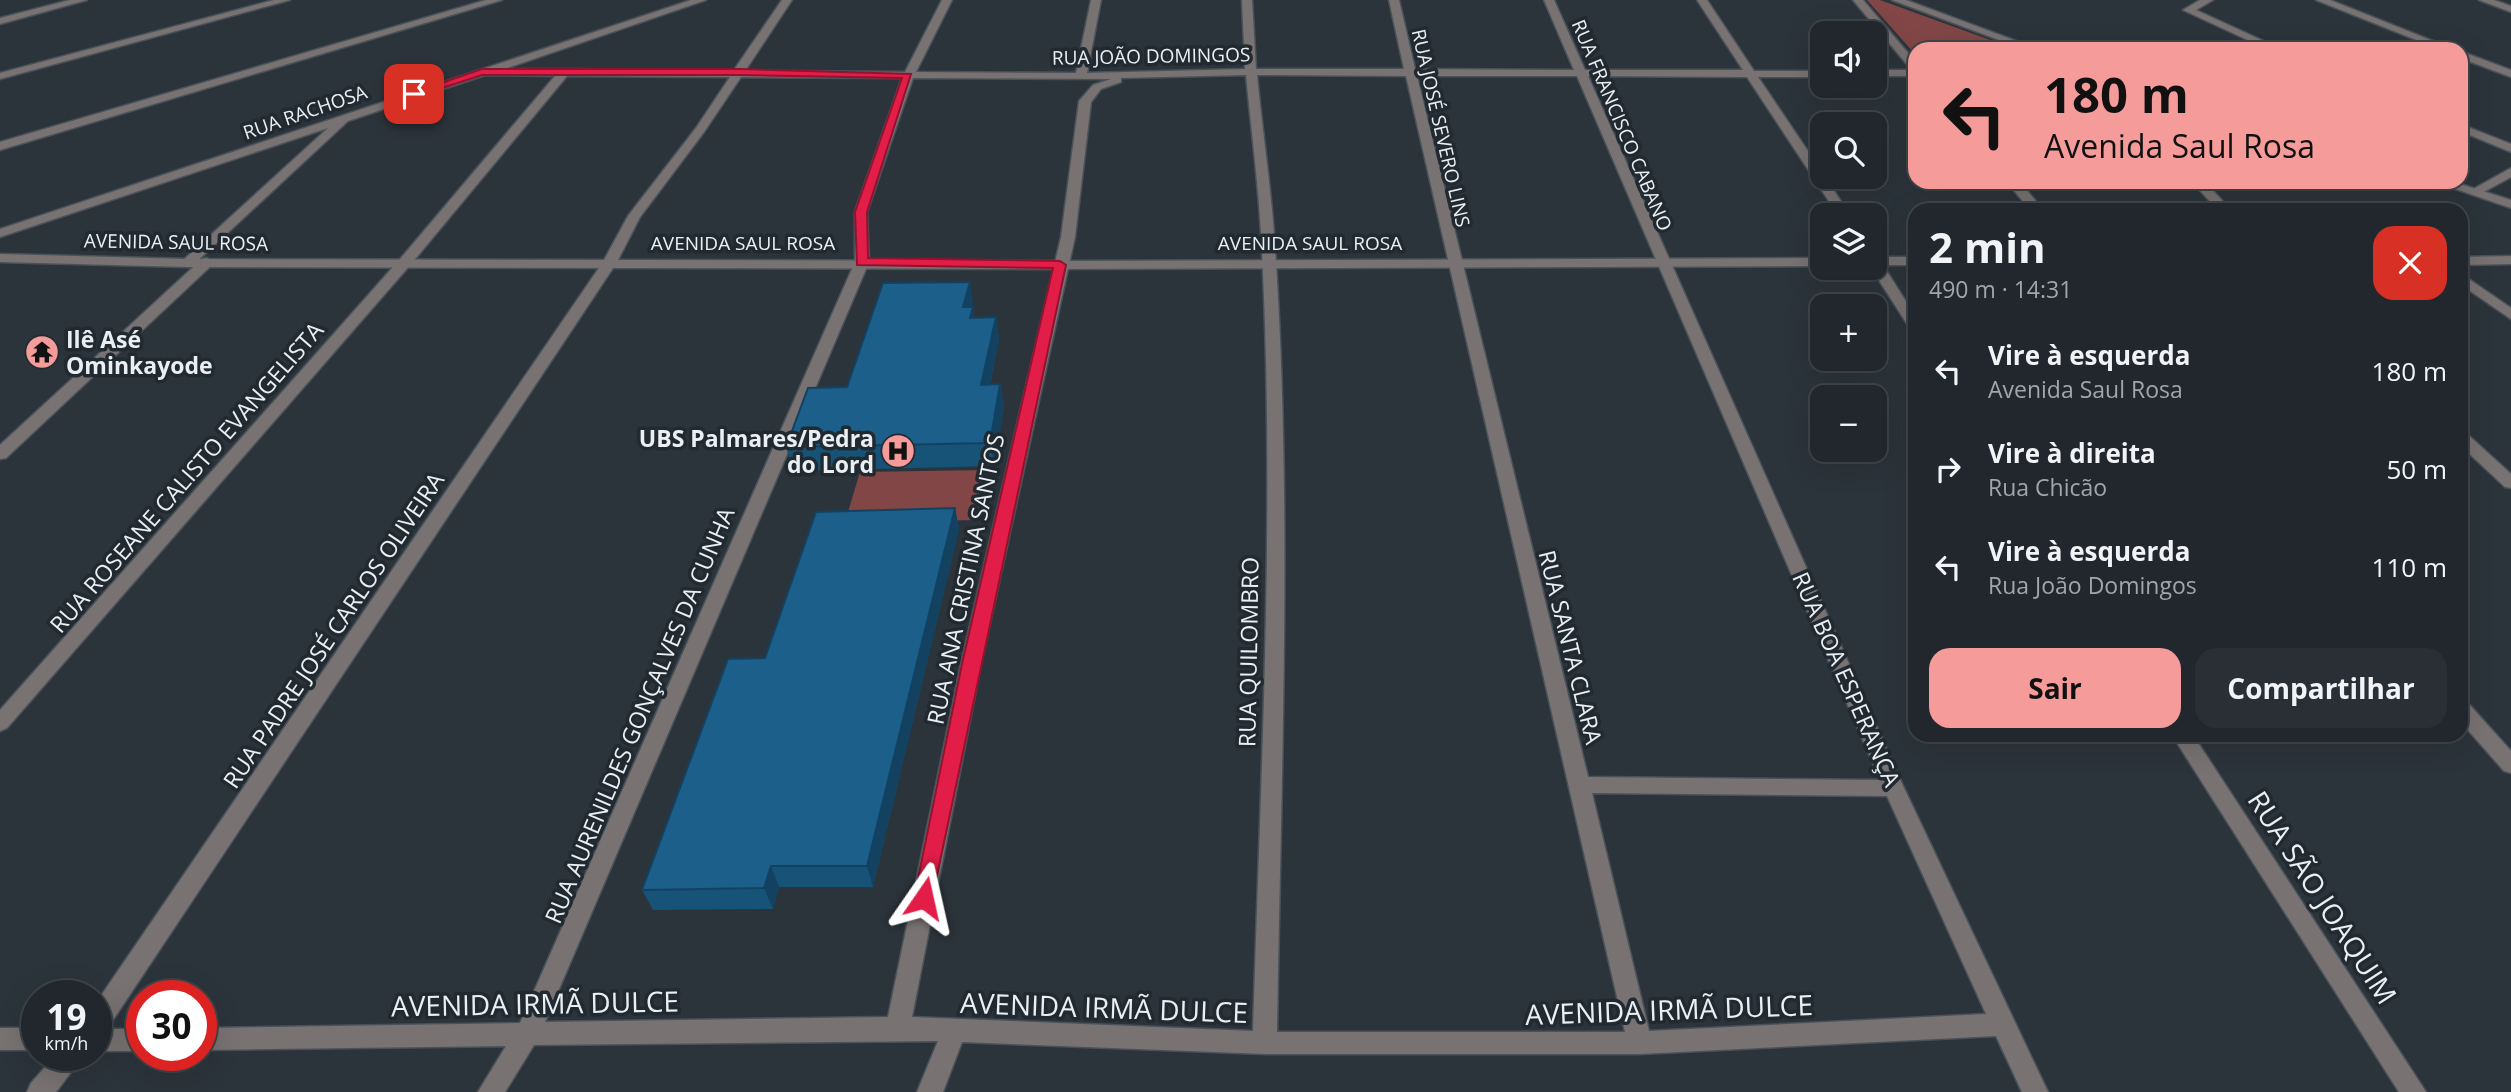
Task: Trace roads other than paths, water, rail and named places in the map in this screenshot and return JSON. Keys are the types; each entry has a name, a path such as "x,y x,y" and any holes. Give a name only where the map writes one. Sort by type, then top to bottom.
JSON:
{"street":[{"path":"0,21 82,0"},
{"path":"0,76 285,0"},
{"path":"0,146 497,0"},
{"name":"RUA RACHOSA","path":"0,233 701,0"},
{"name":"RUA PADRE JOSÉ CARLOS OLIVEIRA","path":"112,1000 610,262 634,215 700,130 787,0"},
{"path":"862,262 861,212 908,76 947,0"},
{"path":"1081,76 1096,0"},
{"name":"RUA QUILOMBRO","path":"1247,0 1250,72 1269,262 1275,565 1265,1043"},
{"name":"RUA JOSÉ SEVERO LINS","path":"1394,0 1453,263"},
{"name":"RUA FRANCISCO CABANO","path":"1549,0 1664,264"},
{"path":"1702,0 1836,203"},
{"path":"1858,0 1908,59"},
{"path":"1897,0 2014,42"},
{"path":"2208,0 2189,9 2261,42"},
{"path":"2321,0 2430,42"},
{"path":"2484,0 2511,9"},
{"path":"2468,57 2511,74"},
{"name":"RUA JOÃO DOMINGOS","path":"482,72 740,72 908,76 1250,72 1810,74"},
{"name":"RUA ROSEANE CALISTO EVANGELISTA","path":"0,723 406,261 564,72"},
{"path":"1887,74 1908,73"},
{"name":"RUA ANA CRISTINA SANTOS","path":"898,1028 971,664 1068,237 1085,100 1097,87 1133,75"},
{"path":"187,263 347,116"},
{"path":"2468,130 2511,148"},
{"path":"2474,192 2511,172"},
{"path":"2019,189 2031,203"},
{"path":"2205,189 2218,203"},
{"path":"2464,189 2511,204"},
{"name":"AVENIDA SAUL ROSA","path":"0,258 187,263 862,262 1060,265 1269,262 1810,262"},
{"path":"2468,261 2511,260"},
{"path":"1887,261 1908,261"},
{"path":"0,454 207,262"},
{"name":"RUA AURENILDES GONÇALVES DA CUNHA","path":"491,1092 528,1033 862,262"},
{"name":"RUA SANTA CLARA","path":"1453,263 1581,785 1640,1043"},
{"name":"RUA BOA ESPERANÇA","path":"1664,264 1894,788 2035,1092"},
{"path":"1886,280 1908,315"},
{"path":"2468,283 2511,315"},
{"path":"2468,443 2511,483"},
{"path":"2468,716 2511,765"},
{"name":"RUA SÃO JOAQUIM","path":"2187,742 2413,1092"},
{"path":"1581,785 1894,788"},
{"name":"AVENIDA IRMÃ DULCE","path":"217,1039 898,1028 1265,1043 1640,1043 2004,1024"},
{"path":"930,1092 954,1031"},
{"path":"0,1039 21,1040"},
{"path":"40,1092 58,1071"}],"place":[{"name":"Ilê Asé Ominkayode","path":"42,352"},
{"name":"UBS Palmares/Pedra do Lord","path":"898,451"}]}
